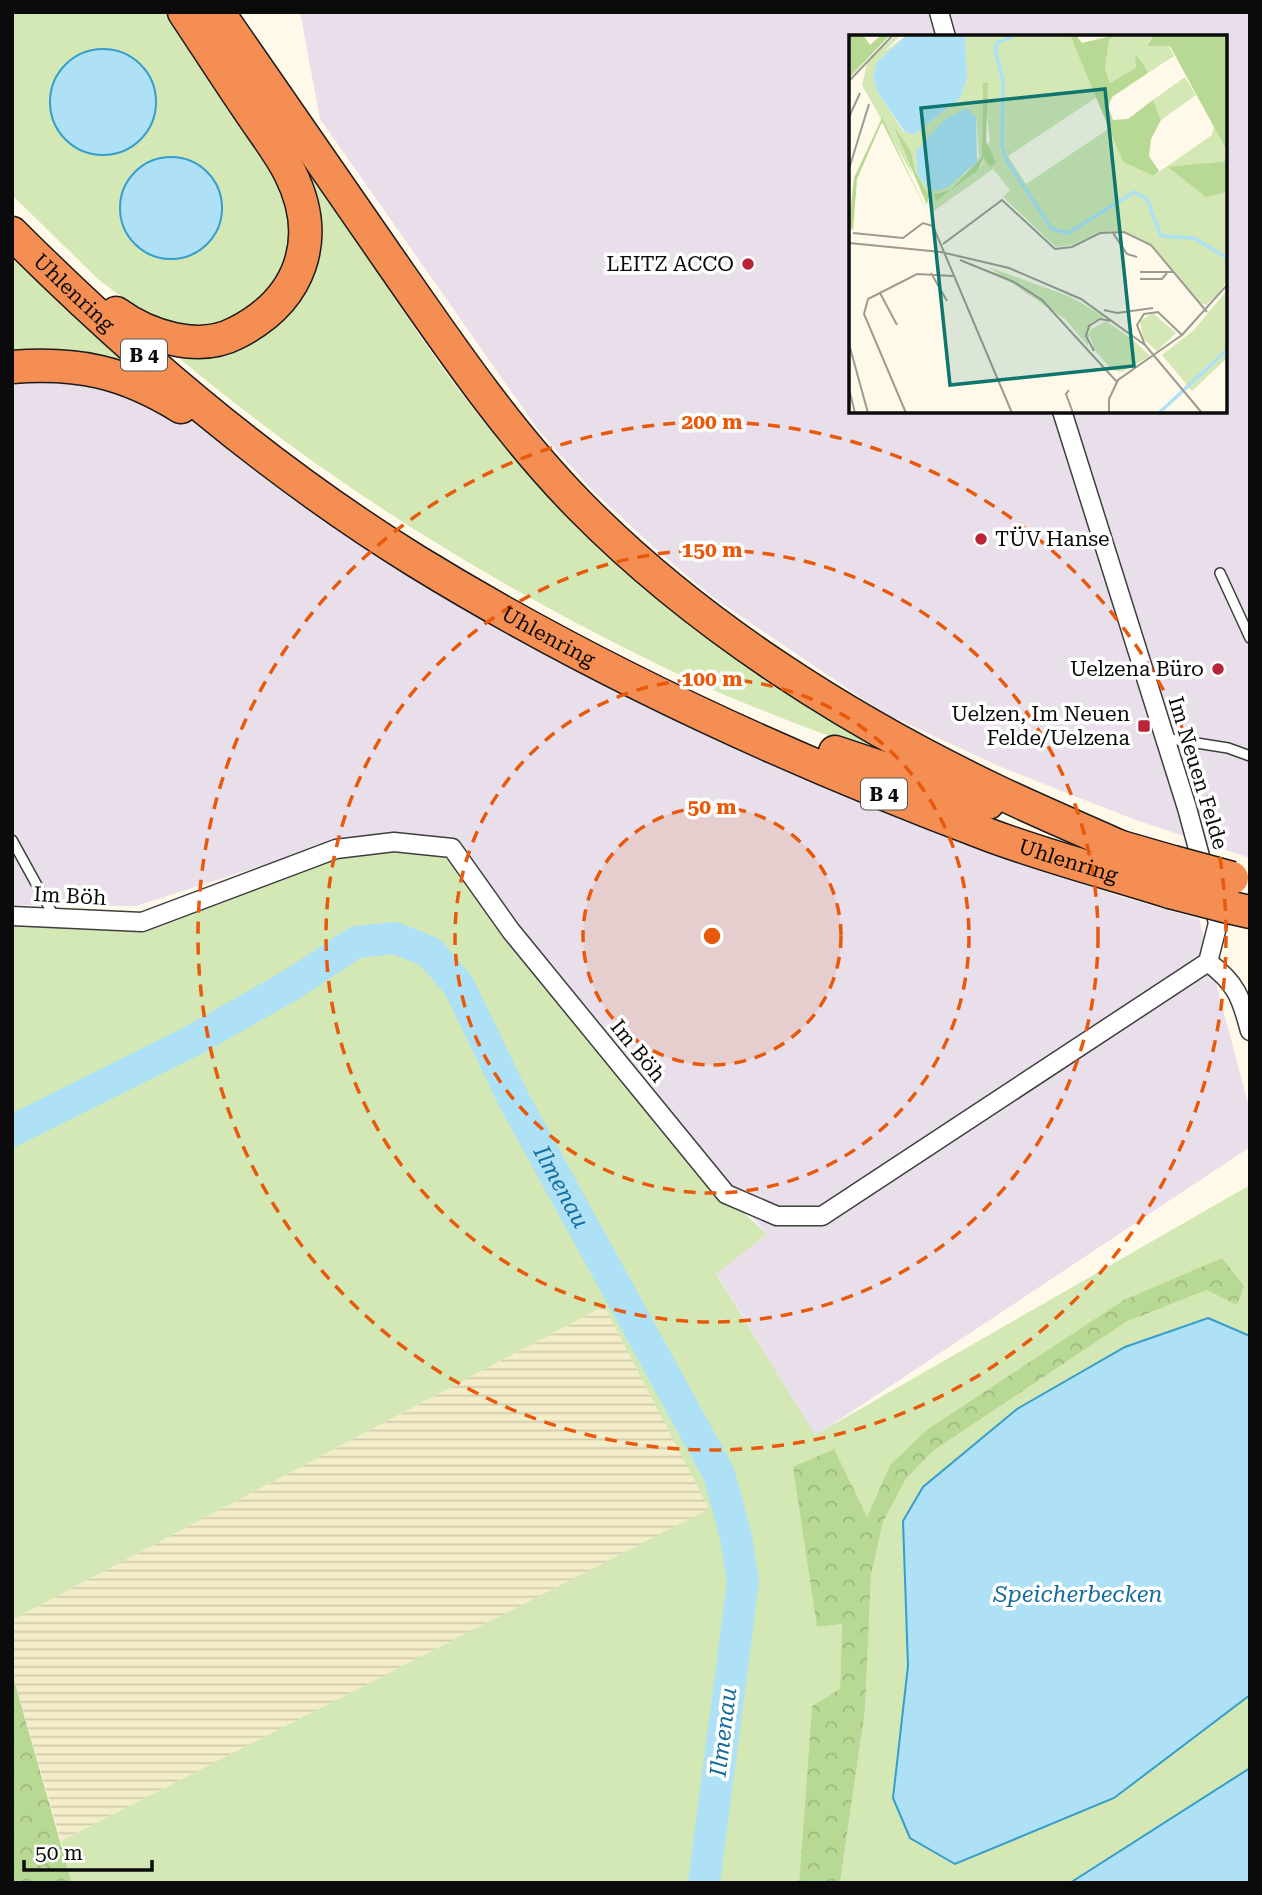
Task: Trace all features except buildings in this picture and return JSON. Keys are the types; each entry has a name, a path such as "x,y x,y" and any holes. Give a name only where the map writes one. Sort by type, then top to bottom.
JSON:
{"highway":[{"path":"20,241 128,321 160,337 199,341 229,337 257,323 280,302 299,272 306,238 303,205 290,172 184,12"},
{"path":"218,12 452,350 524,444 581,508 700,612 757,653 873,726 996,791 1125,849"},
{"name":"Uhlenring","path":"20,241 172,380 265,456 416,561 610,669 780,750 993,836 1171,877"},
{"path":"12,367 39,365 82,368 115,375 150,388 265,456"},
{"name":"B 4","path":"610,669 867,764 1125,849 1171,877 1240,895"}],"street":[{"path":"939,12 945,35"},
{"name":"Im Neuen Felde","path":"1063,413 1187,808 1217,923 1210,955"},
{"name":"Im Böh","path":"12,916 142,922 336,849 394,842 452,848 511,931 726,1194 777,1216 822,1216 1210,955"},
{"path":"1210,955 1241,998 1250,1031"}],"lane":[{"path":"1220,573 1250,638"},
{"path":"1164,738 1228,748 1250,756"},
{"path":"12,840 55,918"}],"shaded area":[{"path":"300,12 1250,12 1250,858 1133,819 1001,767 882,712 711,596 594,492 539,431 320,119"},
{"path":"40,374 148,394 775,764 880,809 987,850 1109,893 1199,919 1250,1111 1250,1147 815,1436 716,1273 767,1234 733,1197 514,925 455,839 396,835 332,843 136,906 12,905 12,375"},
{"path":"604,1306 710,1509 61,1841 12,1673 12,1620"}],"green space":[{"path":"12,12 174,12 265,141 297,237 272,296 224,324 198,328 162,321 131,304 98,279 12,195","holes":["102,49 126,54 154,117 142,138 121,152 50,94 58,75 68,63","154,160 221,198 220,222 209,243 126,233 121,211 124,190 135,173"]},
{"path":"202,12 438,362 494,434 555,504 655,598 718,647 804,703 922,771 693,681 530,598 466,561 342,482 223,394 166,347 232,343 314,239"},
{"path":"12,251 138,369 12,357"},
{"path":"392,852 447,856 709,1181 767,1234 716,1274 815,1435 1250,1185 1250,1336 1208,1318 1125,1347 1017,1409 924,1487 903,1521 908,1666 893,1798 910,1838 955,1863 1114,1798 1250,1695 1250,1768 1070,1883 840,1883 865,1711 871,1576 883,1522 906,1479 933,1451 1126,1322 1207,1290 1222,1258 890,1465 818,1627 842,1624 840,1690 812,1706 799,1883 72,1883 61,1841 709,1509 604,1306 12,1620 12,922 144,927 335,857"},
{"path":"1222,1258 1244,1286 1237,1305 1207,1290 1126,1322 933,1451 906,1479 883,1522 871,1576 865,1711 840,1883 799,1883 812,1706 840,1689 842,1624 817,1627 793,1467 834,1449 867,1517 890,1465 928,1429 1124,1300"},
{"path":"12,1673 72,1883 12,1883"}],"water":[{"path":"103,49 123,53 140,65 152,82 156,102 152,122 140,139 123,151 103,155 83,151 66,139 54,122 50,102 54,82 66,65 83,53"},
{"path":"171,157 191,161 207,172 218,188 222,208 218,228 207,244 191,255 171,259 151,255 135,244 124,228 120,208 124,188 135,172 151,161"},
{"name":"Speicherbecken","path":"1208,1318 1250,1336 1250,1695 1114,1798 955,1864 910,1838 893,1798 908,1666 903,1521 923,1487 1017,1409 1125,1347"},
{"path":"1250,1768 1250,1883 1070,1883"}],"waterway":[{"name":"Ilmenau","path":"12,1131 194,1040 291,985 356,942 395,938 430,952 459,986 515,1102 719,1474 736,1537 743,1582 704,1883"}],"place":[{"name":"LEITZ ACCO","path":"748,264"},
{"name":"TÜV Hanse","path":"981,539"},
{"name":"Uelzena Büro","path":"1218,669"},
{"name":"Uelzen, Im Neuen Felde/Uelzena","path":"1144,726"}]}
